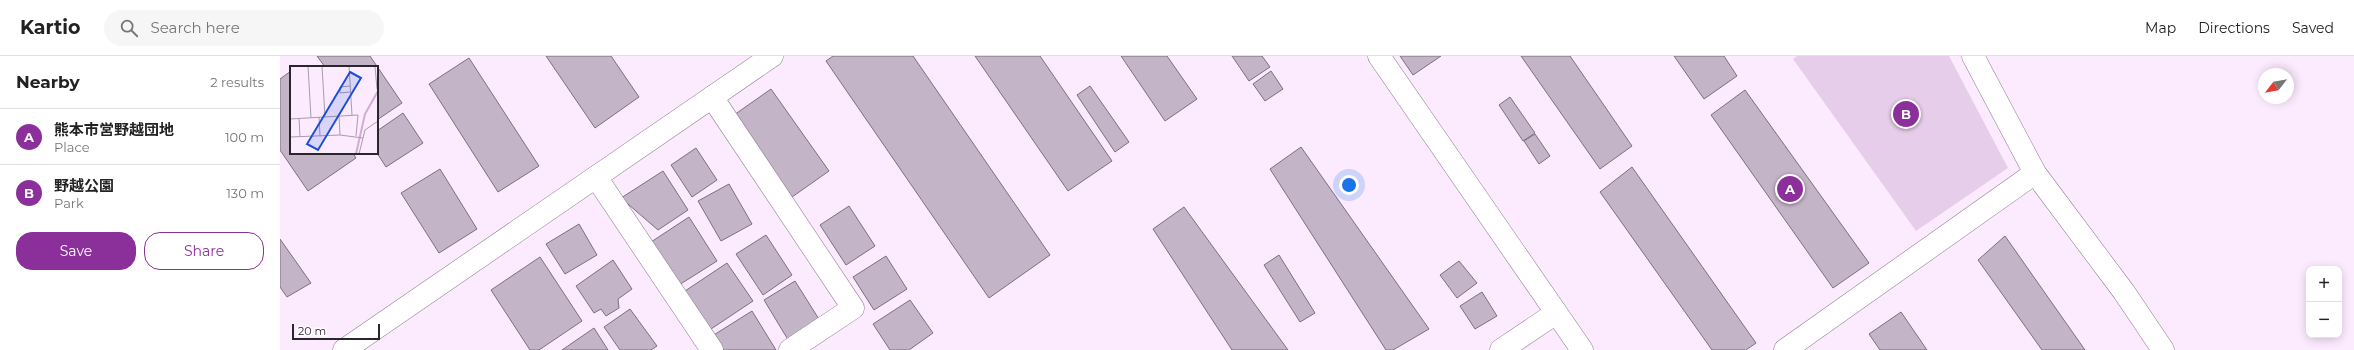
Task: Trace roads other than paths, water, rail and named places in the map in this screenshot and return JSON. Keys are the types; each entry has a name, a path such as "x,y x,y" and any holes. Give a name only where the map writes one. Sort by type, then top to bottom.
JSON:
{"street":[{"path":"344,350 772,56"},
{"path":"1378,56 1582,350"},
{"path":"1973,56 2035,173 2124,292 2163,350"},
{"path":"712,97 853,308 790,350"},
{"path":"1785,350 2035,173"},
{"path":"596,177 712,350"},
{"path":"1501,350 1556,313"}],"place":[{"name":"野越公園","path":"1906,114"},
{"name":"熊本市営野越団地","path":"1790,189"}]}
